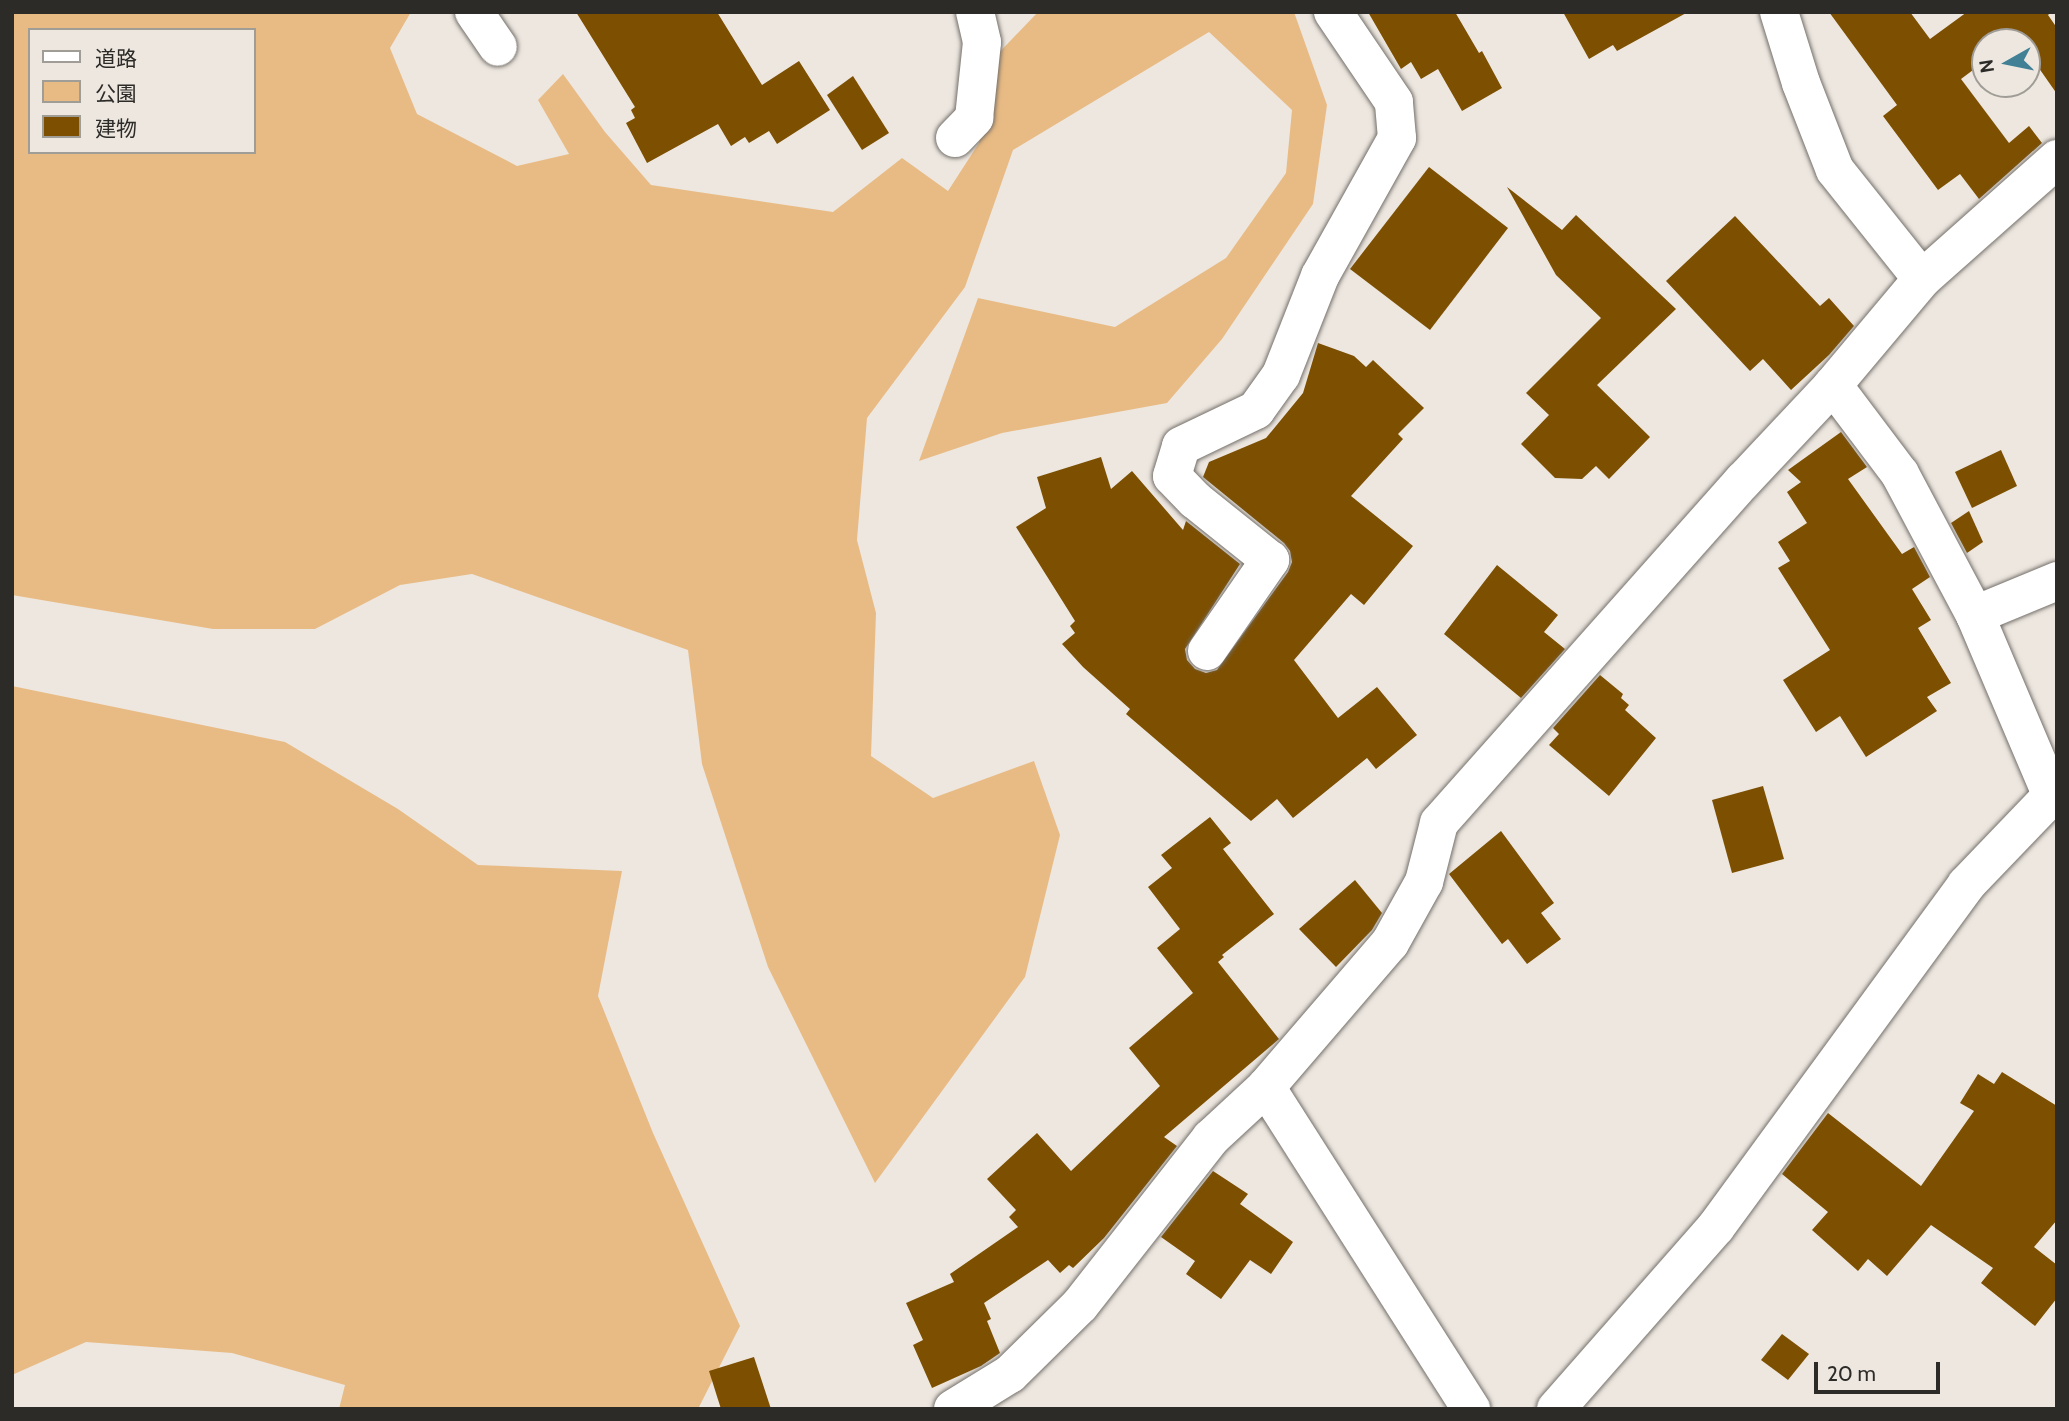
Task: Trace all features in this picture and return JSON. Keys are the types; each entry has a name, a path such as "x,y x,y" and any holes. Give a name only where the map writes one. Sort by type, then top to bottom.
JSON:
{"street":[{"path":"474,12 498,47"},
{"path":"955,138 974,118 982,42 975,12"},
{"path":"1207,651 1270,560 1195,500 1172,475 1181,446 1256,410 1268,393 1280,375 1320,276 1397,138 1394,102 1333,12"},
{"path":"1779,12 1801,83 1835,170 1922,279"},
{"path":"953,1409 1010,1374 1080,1305 1211,1138 1266,1087 1390,943 1424,882 1439,823 1734,491 1833,385 1922,279 2057,159"},
{"path":"1556,1409 1716,1227 1966,885 2054,792 1975,615 1900,474 1833,385"},
{"path":"1975,615 2057,581"},
{"path":"1266,1087 1471,1409"}],"green space":[{"path":"12,12 411,12 390,48 417,114 517,166 569,154 538,100 563,74 605,132 651,185 833,212 902,158 948,191 979,143 992,60 1038,12 1294,12 1327,105 1313,204 1222,339 1167,403 1002,433 919,461 978,298 1115,327 1226,258 1286,173 1292,110 1209,32 1013,150 965,287 867,418 857,540 876,613 871,756 933,798 1034,761 1060,835 1025,977 875,1183 768,967 702,764 688,650 472,574 400,585 315,629 213,629 12,595"},
{"path":"12,686 285,742 398,809 478,865 622,871 598,996 653,1133 740,1326 699,1407 339,1409 345,1385 232,1353 86,1342 12,1375"}],"building":[{"path":"576,12 717,12 762,85 799,61 830,110 777,144 769,131 749,143 745,137 731,146 718,124 647,163 626,123 635,118 631,110 635,107"},
{"path":"1368,12 1455,12 1479,53 1482,51 1502,88 1462,111 1438,69 1421,79 1411,62 1401,69"},
{"path":"1563,12 1688,12 1617,51 1613,45 1589,59"},
{"path":"1829,12 1910,12 1930,39 1967,12 2051,12 2048,15 2057,28 2057,94 2041,71 2041,28 1971,28 1971,72 1961,79 1971,92 1971,98 1975,98 2009,143 2029,126 2042,143 1979,199 1960,174 1938,190 1883,116 1897,105"},
{"path":"853,76 889,133 862,150 827,95"},
{"path":"1429,167 1508,228 1430,330 1350,269"},
{"path":"1507,187 1562,230 1576,215 1676,309 1597,385 1650,437 1609,479 1596,466 1582,479 1555,478 1521,444 1549,415 1526,393 1601,318 1556,275"},
{"path":"1735,216 1820,306 1829,298 1854,326 1829,355 1791,390 1763,359 1750,371 1666,281"},
{"path":"1318,343 1354,356 1366,367 1373,360 1424,408 1398,434 1403,439 1351,496 1413,546 1364,605 1351,594 1294,660 1338,718 1377,687 1417,735 1376,769 1367,758 1293,818 1277,799 1251,821 1126,714 1130,709 1083,667 1062,644 1075,633 1070,626 1075,621 1016,527 1046,508 1037,477 1101,457 1111,489 1132,471 1183,530 1186,521 1240,564 1185,649 1187,660 1195,669 1206,673 1217,670 1288,572 1292,562 1290,551 1284,543 1203,477 1209,462 1266,438 1303,393"},
{"path":"1841,432 1867,467 1848,479 1902,554 1914,547 1930,577 1912,589 1931,620 1918,628 1951,683 1927,697 1937,711 1866,757 1840,716 1816,732 1783,680 1830,650 1778,568 1790,561 1778,542 1807,523 1787,492 1801,482 1788,470"},
{"path":"2001,450 2017,486 1972,508 1955,472"},
{"path":"1969,511 1983,542 1967,553 1951,523"},
{"path":"1497,565 1558,615 1544,632 1565,649 1521,698 1444,634"},
{"path":"1600,675 1623,694 1621,698 1629,705 1625,710 1656,738 1609,796 1549,745 1559,734 1553,728"},
{"path":"1763,786 1784,859 1732,873 1712,800"},
{"path":"1210,817 1231,843 1223,849 1274,914 1222,955 1224,957 1218,962 1279,1039 1164,1137 1177,1146 1104,1238 1073,1268 1069,1265 1060,1273 1048,1260 984,1303 991,1319 987,1321 1000,1353 981,1366 932,1388 913,1345 923,1340 906,1303 954,1282 950,1274 1018,1227 1009,1217 1016,1210 987,1179 1037,1133 1071,1171 1160,1086 1129,1048 1193,993 1157,948 1180,929 1148,887 1172,868 1161,855"},
{"path":"1501,831 1554,903 1541,913 1561,939 1527,964 1508,939 1502,944 1449,874"},
{"path":"1355,880 1382,913 1372,930 1336,967 1299,929"},
{"path":"2002,1072 2057,1106 2057,1220 2034,1247 2057,1265 2057,1298 2035,1326 1981,1283 1993,1268 1931,1225 1887,1276 1868,1259 1858,1271 1812,1230 1828,1212 1782,1174 1828,1113 1921,1186 1974,1111 1960,1103 1978,1074 1994,1084"},
{"path":"1213,1171 1248,1194 1240,1204 1293,1242 1271,1274 1250,1260 1221,1299 1186,1274 1195,1261 1161,1237"},
{"path":"1782,1334 1809,1354 1788,1380 1761,1360"},
{"path":"754,1357 771,1409 721,1409 709,1371"}]}
